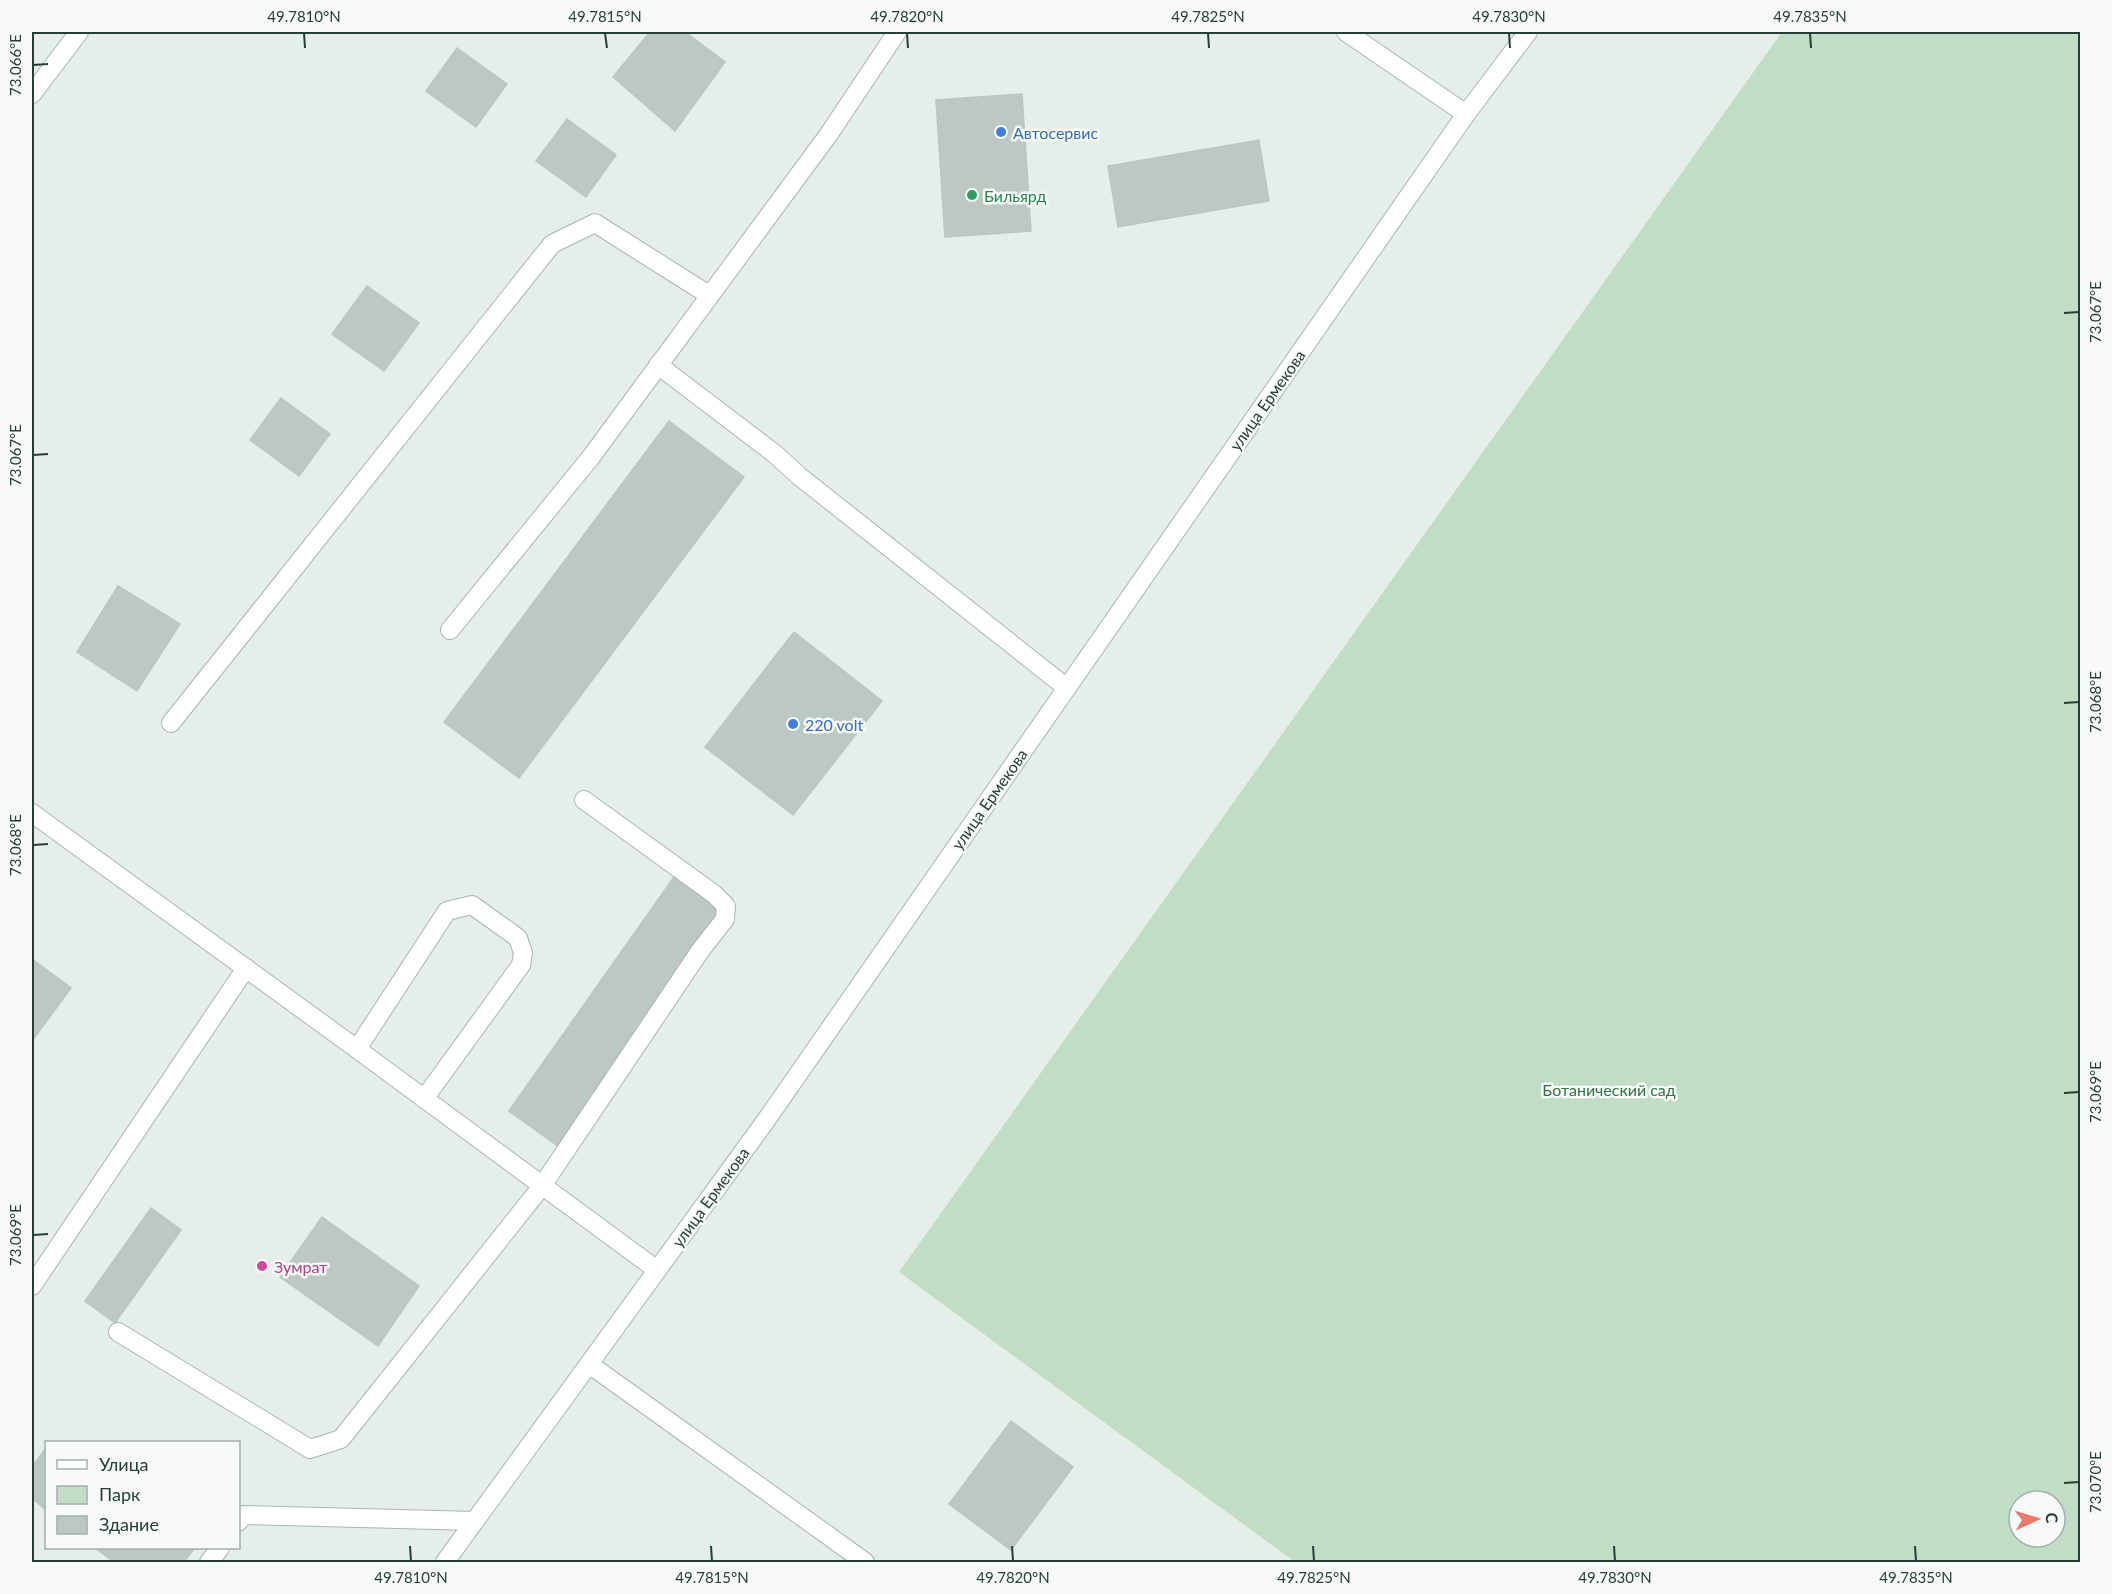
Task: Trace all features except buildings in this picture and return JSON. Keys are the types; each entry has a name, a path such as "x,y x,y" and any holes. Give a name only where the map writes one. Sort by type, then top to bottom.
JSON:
{"main road":[{"path":"32,94 79,32"},
{"path":"450,630 591,457 829,134 897,32"},
{"path":"1346,32 1466,114"},
{"name":"улица Ермекова","path":"446,1563 767,1119 1466,114 1528,32"},
{"path":"171,723 552,244 595,223 709,295"},
{"path":"658,365 775,454 799,476 1067,688"},
{"path":"118,1332 310,1449 341,1439 542,1186 700,951 725,919 726,906 714,894 584,800"},
{"path":"32,813 657,1270"},
{"path":"357,1049 447,911 472,905 518,938 523,953 521,965 424,1099"},
{"path":"32,1286 246,968"},
{"path":"589,1364 865,1563"},
{"path":"240,1520 244,1515 475,1521"},
{"path":"209,1563 219,1549"}],"green space":[{"name":"Ботанический сад","path":"1782,32 2080,32 2080,1562 1295,1562 899,1272"}],"place":[{"name":"Автосервис","path":"1001,132"},
{"name":"Бильярд","path":"972,195"},
{"name":"220 volt","path":"793,724"},
{"name":"Зумрат","path":"262,1266"}]}
